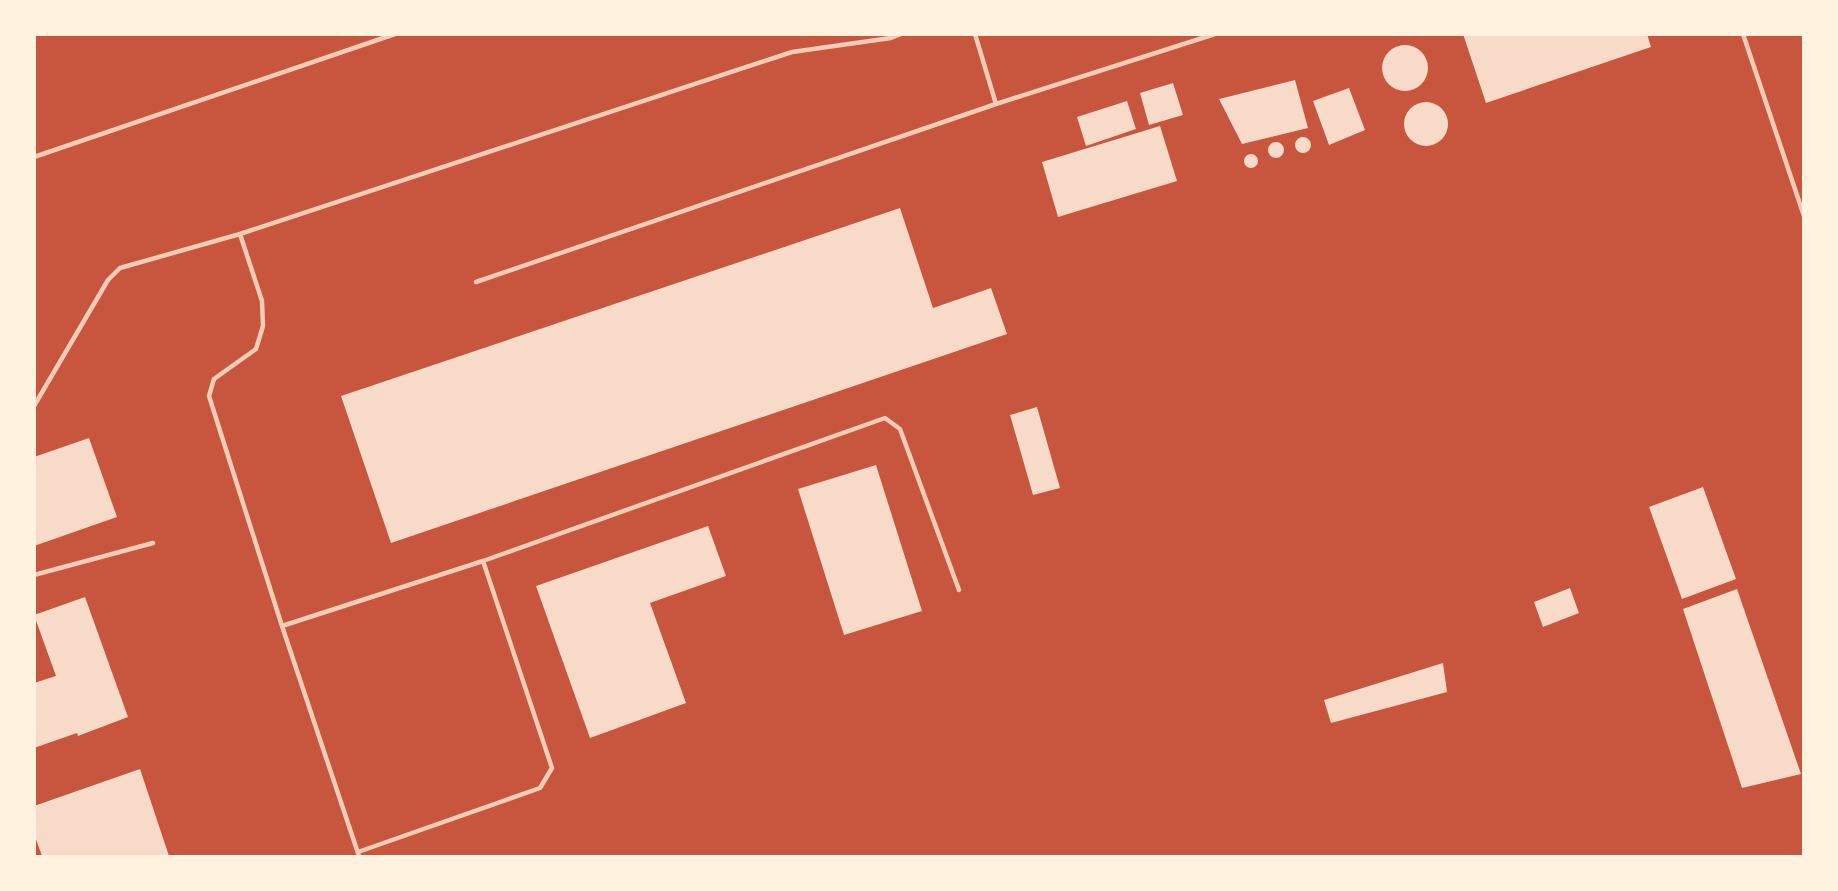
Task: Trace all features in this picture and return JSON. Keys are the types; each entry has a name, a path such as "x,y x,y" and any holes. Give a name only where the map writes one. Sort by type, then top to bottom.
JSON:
{"lane":[{"path":"34,157 395,34"},
{"path":"34,406 108,280 120,268 240,234 792,52 891,38 901,34"},
{"path":"975,34 996,104"},
{"path":"476,282 996,104 1215,34"},
{"path":"1743,34 1802,207 1803,216"},
{"path":"240,234 262,301 263,326 256,348 214,379 209,396 358,854 540,788 552,768 483,561"},
{"path":"282,626 483,561 885,418 900,429 959,590"},
{"path":"34,575 153,543"}],"building":[{"path":"1463,34 1647,34 1651,47 1486,103"},
{"path":"1410,45 1422,51 1427,59 1427,77 1422,85 1414,90 1400,91 1392,88 1385,81 1382,63 1385,55 1392,48"},
{"path":"1295,80 1308,128 1242,144 1219,99"},
{"path":"1173,83 1183,115 1149,125 1140,93"},
{"path":"1349,88 1365,130 1329,145 1313,101"},
{"path":"1127,101 1136,129 1086,146 1077,117"},
{"path":"1426,102 1435,103 1442,108 1447,115 1447,133 1442,140 1435,145 1426,146 1417,145 1410,140 1405,133 1404,124 1405,115 1410,108 1417,103"},
{"path":"1160,126 1177,181 1058,217 1042,162"},
{"path":"1300,137 1306,137 1311,145 1309,151 1300,153 1295,148 1295,142"},
{"path":"1276,142 1284,150 1276,158 1268,150"},
{"path":"1248,154 1254,154 1258,161 1254,168 1248,168 1244,164 1244,158"},
{"path":"900,208 933,308 991,288 1007,334 391,543 341,396"},
{"path":"1037,407 1060,488 1033,495 1010,415"},
{"path":"89,438 117,517 34,546 34,457"},
{"path":"876,465 922,611 844,635 798,489"},
{"path":"1703,487 1736,579 1682,599 1649,507"},
{"path":"708,526 726,576 650,603 686,703 590,738 536,586"},
{"path":"1570,588 1579,613 1543,627 1534,602"},
{"path":"1737,589 1801,774 1742,788 1683,609"},
{"path":"85,597 128,717 78,736 77,733 34,748 34,683 56,676 34,615"},
{"path":"1443,663 1447,692 1331,723 1324,700"},
{"path":"140,769 169,856 42,856 34,834 34,806"}]}
